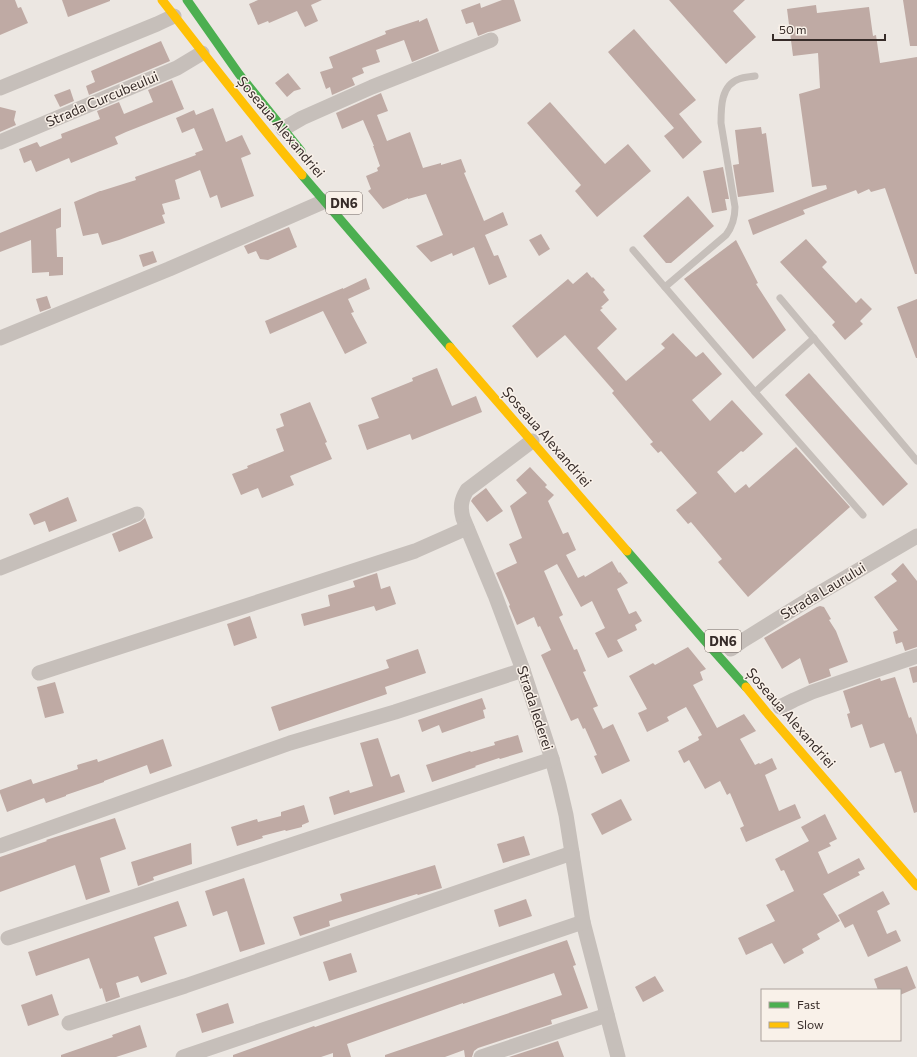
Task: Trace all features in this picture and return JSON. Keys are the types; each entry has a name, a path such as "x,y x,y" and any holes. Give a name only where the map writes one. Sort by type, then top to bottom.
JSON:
{"highway":[{"name":"Șoseaua Alexandriei","path":"162,0 202,53 273,141 454,352 745,685 768,714 917,886"},
{"name":"Șoseaua Alexandriei","path":"187,0 240,74 304,155"}],"street":[{"path":"0,88 174,16"},
{"path":"283,129 302,118 372,87 491,40"},
{"name":"Strada Curcubeului","path":"0,142 178,68 202,53"},
{"path":"0,338 168,269 325,201"},
{"name":"Strada Iederei","path":"532,441 467,490 461,504 461,510 523,670 552,759 566,815 583,922 618,1057"},
{"path":"0,568 137,514"},
{"path":"39,673 415,551 467,528"},
{"name":"Strada Laurului","path":"731,649 804,602 917,536"},
{"path":"780,707 794,700 917,656"},
{"path":"0,846 290,743 395,712 523,670"},
{"path":"8,938 552,759"},
{"path":"69,1023 192,983 572,853"},
{"path":"184,1057 583,922"},
{"path":"482,1057 607,1015"}],"lane":[{"path":"665,287 726,235 731,229 735,218 735,207 722,124 723,96 727,87 732,82 755,76"},
{"path":"633,250 863,515"},
{"path":"780,298 917,460"},
{"path":"755,392 814,338"}],"building":[{"path":"0,0 15,0 18,8 21,7 28,23 0,35"},
{"path":"62,0 110,0 110,1 68,17"},
{"path":"258,0 322,0 311,5 318,21 305,27 297,11 269,23 268,21 258,25 249,4"},
{"path":"502,0 514,0 521,21 478,36 473,22 466,24 461,10 480,3 481,8"},
{"path":"669,0 745,0 733,11 756,37 726,64"},
{"path":"903,0 917,0 917,46 910,46"},
{"path":"816,5 817,13 869,7 873,36 876,35 880,63 917,57 917,274 915,274 885,188 871,192 869,189 858,194 856,190 803,210 805,214 753,235 748,220 827,189 826,185 812,187 799,94 820,88 818,53 793,56 787,9"},
{"path":"427,18 439,51 412,62 404,40 376,50 380,62 362,68 364,73 352,78 355,85 332,95 330,87 326,89 320,72 333,68 329,57 386,34 385,31 419,20 419,22"},
{"path":"634,29 696,100 679,114 702,142 683,159 664,136 674,128 608,52"},
{"path":"161,41 170,61 89,95 86,86 95,82 91,71"},
{"path":"288,73 301,89 294,91 287,97 275,83"},
{"path":"172,80 184,109 115,137 118,144 71,163 69,158 36,172 31,160 24,163 19,149 37,142 40,147 62,138 61,134 100,119 97,111 119,102 124,114 153,102 148,90"},
{"path":"70,89 74,101 60,107 54,95"},
{"path":"381,93 388,111 377,115 387,141 410,132 423,168 441,163 441,165 461,159 466,172 464,173 484,221 503,212 508,225 485,235 494,256 498,255 507,277 489,285 474,247 453,256 452,253 431,262 416,246 443,235 426,194 408,198 383,209 368,191 371,189 366,176 378,171 377,168 380,166 374,146 363,120 342,129 336,113"},
{"path":"550,102 605,164 628,144 651,171 597,217 575,191 581,185 527,123"},
{"path":"0,107 16,111 14,120 16,125 0,132"},
{"path":"213,108 226,142 242,135 251,154 241,158 254,196 221,208 217,195 210,198 200,170 175,180 180,199 162,204 165,214 162,215 165,223 102,245 98,233 83,236 74,202 100,191 136,180 135,177 196,155 195,153 203,150 194,128 182,133 176,118 194,110 196,115"},
{"path":"761,127 762,134 766,133 774,192 738,197 733,165 739,164 735,130"},
{"path":"723,167 729,199 725,199 727,210 712,213 703,171"},
{"path":"688,196 714,226 671,263 666,263 643,236"},
{"path":"61,208 61,227 56,229 57,257 63,257 63,275 49,276 49,272 32,273 31,240 0,252 0,233"},
{"path":"289,227 297,247 268,260 260,259 256,251 248,254 244,246"},
{"path":"541,234 550,249 539,256 529,240"},
{"path":"806,239 827,262 822,267 856,303 861,298 872,309 860,321 863,324 845,340 832,325 835,322 780,262"},
{"path":"736,240 758,283 756,284 786,330 753,359 684,279"},
{"path":"153,251 157,262 143,267 139,255"},
{"path":"587,272 605,290 603,292 609,300 601,307 603,308 600,310 617,329 597,348 626,381 665,348 661,344 673,333 696,357 703,352 722,374 692,400 710,421 732,400 763,434 717,472 735,493 746,484 749,488 796,447 850,507 748,597 718,562 722,559 691,522 688,524 676,510 697,493 661,451 658,453 650,444 653,442 612,393 614,391 565,335 537,358 512,326 568,279 573,284"},
{"path":"366,278 370,289 348,299 354,312 351,313 367,343 345,354 323,311 270,334 265,321"},
{"path":"47,296 51,308 40,312 36,299"},
{"path":"917,299 917,358 916,358 897,307"},
{"path":"437,368 452,406 476,396 482,412 412,440 410,434 367,450 358,425 379,418 371,398 413,381 412,378"},
{"path":"809,373 908,484 883,506 785,395"},
{"path":"310,402 327,442 325,443 332,459 290,476 294,485 262,498 258,488 241,495 232,474 248,468 247,466 284,451 276,429 284,426 280,414"},
{"path":"530,467 547,485 545,487 554,495 548,501 563,534 568,532 576,550 566,555 578,578 584,575 585,577 612,561 619,573 620,572 628,583 617,589 629,614 636,611 642,621 635,625 637,630 617,640 623,651 608,658 595,633 605,628 592,601 581,607 557,564 544,571 563,615 559,617 574,650 577,649 586,671 583,672 598,706 593,708 603,729 613,724 630,761 602,774 594,756 597,755 585,728 583,729 578,718 571,721 541,655 551,650 540,626 538,627 534,617 517,625 496,573 517,563 509,544 522,538 510,506 527,493 516,480"},
{"path":"486,488 503,511 487,522 471,501"},
{"path":"68,497 77,521 49,532 45,521 34,525 29,514"},
{"path":"145,518 153,538 119,552 112,534 140,522"},
{"path":"903,563 917,581 917,647 905,651 902,642 896,644 893,632 898,630 874,597 897,581 891,574"},
{"path":"377,573 381,589 390,586 396,604 376,611 374,606 304,626 301,614 330,606 328,595 355,587 353,581"},
{"path":"820,606 824,607 831,619 829,620 836,631 848,662 829,669 831,676 809,684 800,658 782,669 764,638"},
{"path":"250,616 257,638 234,646 227,624"},
{"path":"688,647 706,669 700,672 703,680 693,685 717,728 744,714 756,731 740,739 755,765 772,758 777,769 765,775 779,811 795,804 801,818 746,842 740,828 744,826 730,793 727,795 720,781 705,789 689,760 684,763 678,751 699,740 698,737 702,735 686,707 667,717 669,721 647,732 638,713 647,709 629,676 653,663 655,665"},
{"path":"418,649 426,673 385,687 387,694 279,731 271,707 389,668 386,660"},
{"path":"917,666 917,682 913,683 909,668"},
{"path":"895,677 909,718 911,717 917,735 917,812 914,813 901,771 895,773 884,743 870,748 862,724 851,728 847,714 850,713 843,691 880,678 881,681"},
{"path":"55,682 64,713 45,718 37,687"},
{"path":"482,698 486,709 483,710 485,718 442,733 439,725 422,732 418,720"},
{"path":"518,735 523,752 500,759 499,758 432,782 426,765 495,745 494,742"},
{"path":"378,738 391,777 399,774 405,792 334,815 329,797 349,790 350,793 373,786 360,743"},
{"path":"163,739 172,766 150,774 147,765 46,803 44,798 7,812 0,790 31,779 33,784 78,769 77,765 97,759 98,762"},
{"path":"621,799 632,820 602,835 591,814"},
{"path":"304,805 309,822 302,825 302,827 262,836 263,838 237,846 231,827 257,819 258,822 281,816 281,812"},
{"path":"825,814 837,839 829,843 831,846 818,852 828,874 859,858 865,869 858,872 860,875 823,894 840,921 817,934 820,939 802,949 804,953 784,964 772,943 746,955 738,938 775,921 766,905 794,891 784,870 781,871 775,859 809,841 801,827"},
{"path":"115,818 126,849 100,858 110,892 86,900 75,865 0,892 0,857 47,841 46,840"},
{"path":"524,836 530,855 503,863 497,844"},
{"path":"191,843 192,864 153,877 154,880 138,886 131,862"},
{"path":"435,865 442,888 418,895 417,894 329,921 330,926 300,936 293,917 342,901 340,894"},
{"path":"244,878 265,944 240,952 227,911 213,916 205,891"},
{"path":"883,891 890,904 877,911 887,934 896,930 901,941 868,957 853,924 845,928 838,915"},
{"path":"526,899 532,916 499,927 494,910"},
{"path":"178,901 187,926 154,937 167,974 141,983 138,976 116,983 120,997 106,1002 102,988 100,989 89,958 36,976 28,952"},
{"path":"567,940 576,965 573,966 588,1008 551,1020 552,1024 478,1048 474,1051 472,1057 465,1057 464,1050 445,1057 385,1057 385,1055 562,995 554,973 347,1044 351,1057 333,1057 333,1053 321,1057 233,1057 233,1055 314,1026 315,1027"},
{"path":"351,953 357,972 329,981 323,962"},
{"path":"907,966 916,988 901,995 901,989 878,989 874,979"},
{"path":"655,976 664,991 643,1002 635,987"},
{"path":"52,994 59,1015 28,1026 21,1005"},
{"path":"228,1003 234,1023 202,1033 196,1014"},
{"path":"140,1025 147,1047 116,1057 61,1057 61,1055 113,1037 112,1035"},
{"path":"558,1041 564,1057 509,1057"}],"traffic: fast":[{"path":"187,0 239,74 301,151"},
{"path":"302,175 450,347"},
{"path":"627,551 746,687"}],"traffic: slow":[{"path":"162,0 248,110 302,175"},
{"path":"450,347 627,551"},
{"path":"746,687 917,886"}]}
